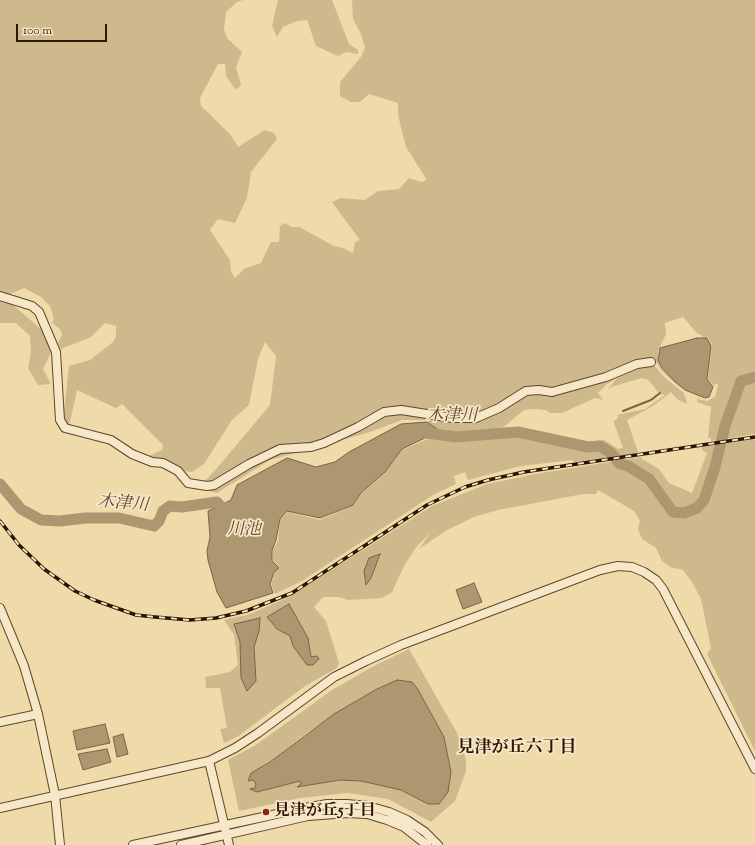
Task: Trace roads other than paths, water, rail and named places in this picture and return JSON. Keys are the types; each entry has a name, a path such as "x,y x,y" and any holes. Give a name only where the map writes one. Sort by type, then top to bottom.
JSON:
{"street":[{"path":"0,296 32,306 40,312 56,352 60,420 65,428 111,440 132,454 152,462 163,463 178,471 188,483 208,486 214,485 280,449 311,447 324,443 358,427 384,412 402,410 453,418 476,418 499,408 526,391 539,390 552,392 606,377 637,364 651,362"},
{"path":"0,808 209,760 235,748 334,678 366,661 401,645 600,570 618,566 632,567 644,572 656,580 668,596 755,769"},
{"path":"0,608 24,666 38,714 55,795 60,845"},
{"path":"0,722 38,714"},
{"path":"209,760 228,845"},
{"path":"133,845 327,804 347,804 389,812 407,820 425,832 438,845"},
{"path":"181,845 308,816 348,812 367,814 404,827 427,845"}],"water":[{"path":"697,338 707,338 711,346 707,379 713,387 709,397 705,398 685,390 675,382 662,368 658,360 660,348"},
{"name":"川池","path":"427,422 442,432 441,438 429,436 402,449 385,472 361,493 353,505 320,518 287,511 280,519 276,540 272,551 272,561 279,568 274,572 270,584 273,593 226,608 217,592 208,560 207,551 210,537 208,511 231,500 237,485 287,458 316,467 335,462 349,452 401,424"},
{"path":"380,554 371,578 366,585 364,571 369,558"},
{"path":"474,583 482,602 463,609 456,590"},
{"path":"289,604 308,638 311,657 317,656 319,659 313,665 307,665 293,646 290,636 277,629 267,617"},
{"path":"260,618 259,631 254,647 256,681 247,691 241,678 240,642 234,624"},
{"path":"397,680 412,682 417,688 444,737 451,772 448,792 439,804 428,804 401,790 361,781 340,780 297,787 301,784 300,781 257,792 250,789 255,788 256,784 253,780 248,781 251,773 270,762 334,714 375,690"},
{"path":"105,724 110,743 77,750 73,731"},
{"path":"123,734 128,754 117,757 113,737"},
{"path":"107,749 111,762 83,770 78,754"}],"waterway":[{"name":"木津川","path":"427,433 456,437 518,432 588,447 600,446 611,453 620,464 628,466 649,479 673,512 684,513 697,508 704,500 715,467 725,426 741,381 755,377"},
{"path":"623,411 651,400 660,393"},
{"name":"木津川","path":"0,484 21,509 41,520 60,521 85,518 119,518 154,526 159,521 163,511 170,506 182,507 217,502 222,508 232,507"}],"railway":[{"path":"0,521 19,545 44,569 75,591 94,600 136,615 190,620 216,618 246,611 292,593 427,505 465,487 524,472 755,437"}],"place":[{"name":"見津が丘5丁目","path":"266,812"}],"district":[{"name":"見津が丘六丁目","path":"517,749"}]}
